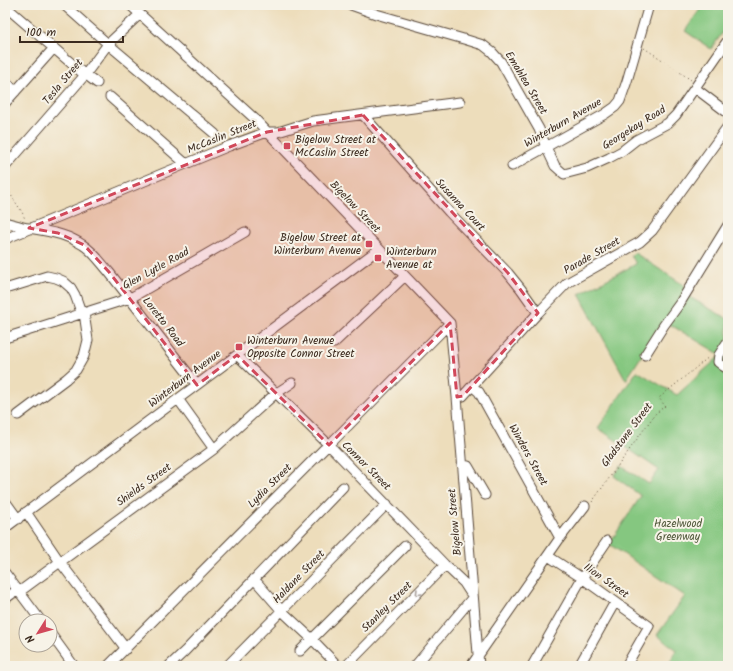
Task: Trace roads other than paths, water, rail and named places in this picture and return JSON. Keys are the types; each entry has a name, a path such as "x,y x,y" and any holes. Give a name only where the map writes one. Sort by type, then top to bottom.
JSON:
{"street":[{"path":"64,5 214,134"},
{"name":"Bigelow Street","path":"130,5 255,119 450,323 479,666"},
{"name":"Emahlea Street","path":"351,5 376,14 472,41 483,45 492,52 501,62 539,129 555,166 564,174"},
{"name":"Winterburn Avenue","path":"512,166 615,107 620,101 622,95 649,5"},
{"path":"5,6 85,75 97,83"},
{"name":"Tesla Street","path":"5,167 85,75 108,44 140,14"},
{"name":"Georgekay Road","path":"564,174 587,168 609,158 622,151 636,140 668,123 676,115 694,85 728,40"},
{"path":"5,103 54,48"},
{"path":"5,80 15,92"},
{"path":"694,85 728,113"},
{"path":"110,97 186,164"},
{"name":"McCaslin Street","path":"5,239 28,225 267,132 278,132 313,121 460,102"},
{"name":"Susanna Court","path":"363,115 450,212 508,273 538,313"},
{"name":"Parade Street","path":"457,397 463,396 567,283 640,242 652,231 728,126"},
{"name":"Loretto Road","path":"5,222 28,225 58,233 84,245 109,272 197,385"},
{"path":"645,355 680,303 728,225"},
{"name":"Glen Lytle Road","path":"5,338 134,296 245,232"},
{"name":"Winterburn Avenue","path":"5,528 379,249"},
{"path":"5,289 47,276 64,281 71,288 80,309 84,313 88,340 84,356 76,370 18,415"},
{"path":"334,343 405,276"},
{"name":"Lydia Street","path":"108,666 450,323"},
{"path":"728,341 718,355 718,362 728,369"},
{"name":"Connor Street","path":"237,355 387,504 464,583 473,597"},
{"name":"Shields Street","path":"5,599 13,593 19,592 214,449 275,394 292,383"},
{"name":"Winders Street","path":"472,386 479,392 560,538"},
{"path":"178,399 214,449"},
{"path":"462,465 468,466 485,495"},
{"path":"169,666 343,487"},
{"path":"5,501 18,519"},
{"name":"Haldane Street","path":"227,666 387,504"},
{"path":"471,666 560,538 588,505"},
{"path":"26,512 60,562 126,649"},
{"path":"532,666 582,578 607,541"},
{"path":"300,651 405,546"},
{"name":"Ilion Street","path":"548,556 582,578 649,626 626,666"},
{"name":"Stanley Street","path":"346,666 446,565"},
{"path":"5,574 35,613"},
{"path":"254,579 282,611 338,666"},
{"path":"415,666 473,597"},
{"path":"579,666 615,602"},
{"path":"58,644 74,666"}],"place":[{"name":"Bigelow Street at McCaslin Street","path":"287,146"},
{"name":"Bigelow Street at Winterburn Avenue","path":"369,244"},
{"name":"Winterburn Avenue at","path":"378,258"},
{"name":"Winterburn Avenue Opposite Connor Street","path":"239,347"}],"park label":[{"name":"Hazelwood Greenway","path":"678,530"}]}
